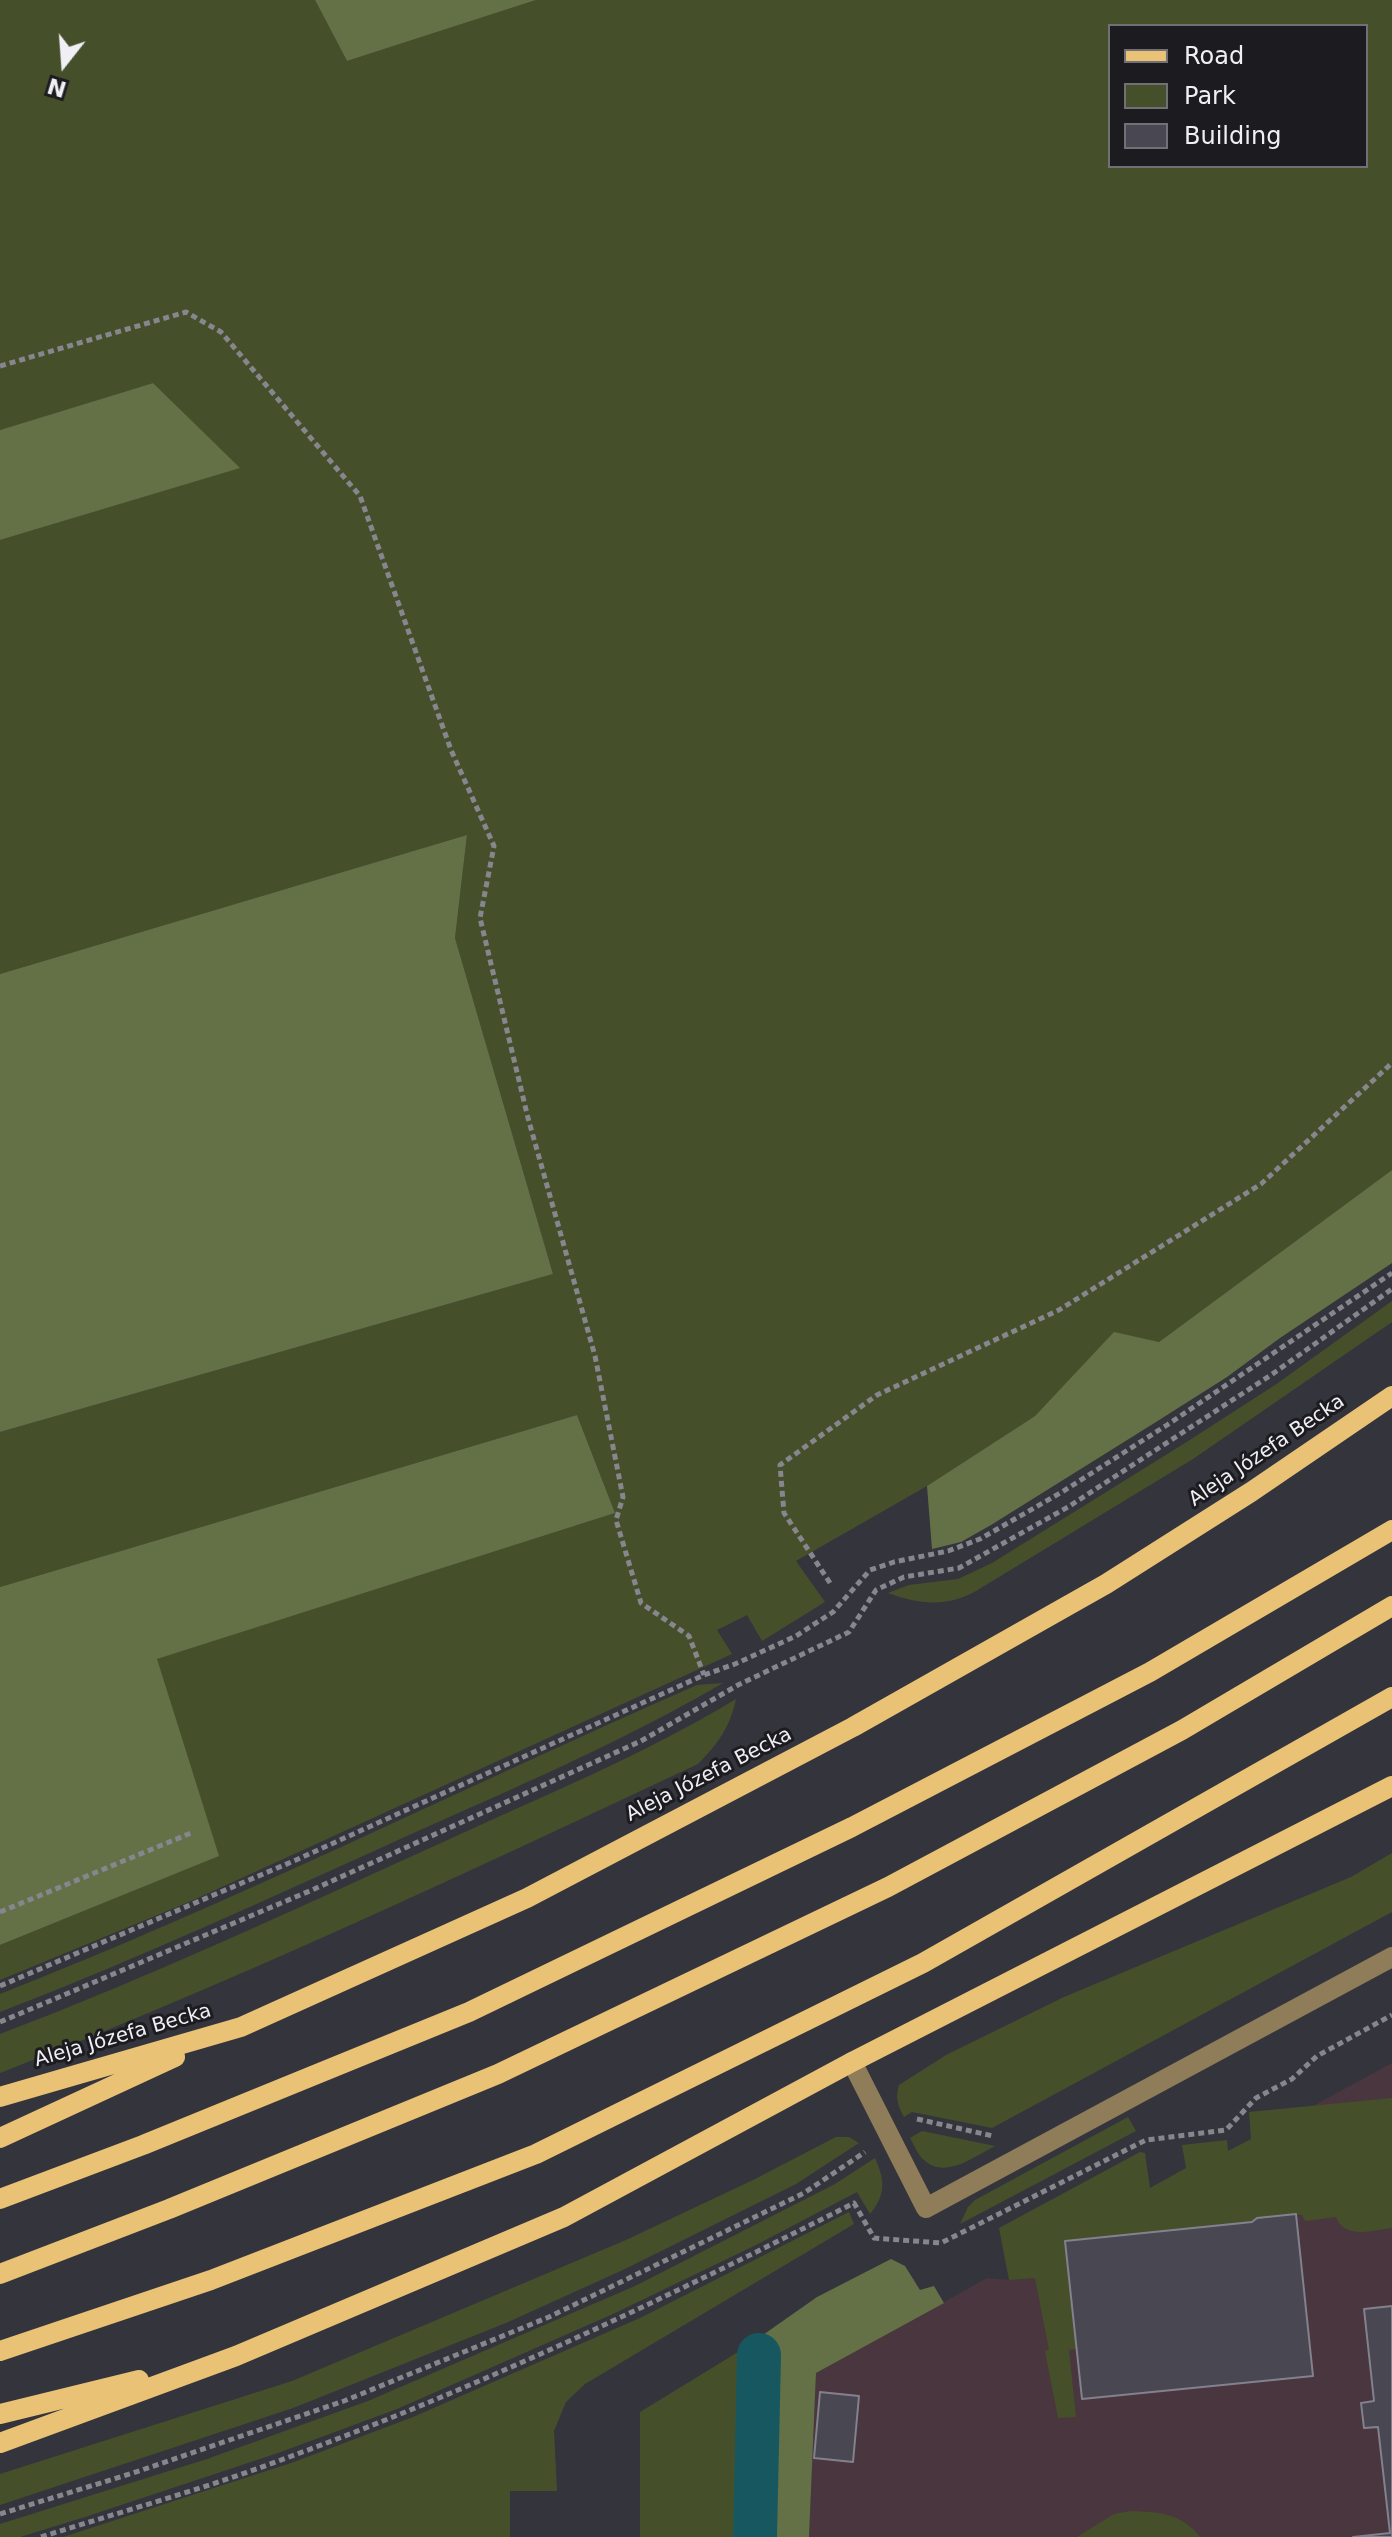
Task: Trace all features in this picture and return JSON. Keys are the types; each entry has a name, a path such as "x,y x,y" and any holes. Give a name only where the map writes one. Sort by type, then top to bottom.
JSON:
{"main road":[{"name":"Aleja Józefa Becka","path":"0,2097 241,2027 527,1898 853,1727 1106,1584 1251,1492 1392,1396"},
{"path":"0,2199 143,2145 469,2012 852,1827 1150,1672 1392,1530"},
{"path":"0,2274 169,2209 498,2074 888,1887 1182,1730 1392,1606"},
{"path":"0,2351 211,2280 536,2154 923,1963 1392,1697"},
{"path":"0,2443 236,2356 564,2217 852,2062 1392,1786"},
{"path":"0,2138 241,2027"},
{"path":"0,2414 236,2356"}],"lane":[{"path":"852,2062 926,2208 1392,1957"}],"path":[{"path":"0,366 186,312 221,332 360,496 451,750 494,846 480,918 528,1118 595,1356 623,1497 616,1520 641,1603 689,1636 704,1675"},
{"path":"830,1583 784,1513 780,1465 877,1395 1059,1310 1261,1184 1392,1063"},
{"path":"0,1986 296,1860 796,1636 833,1612 870,1570 948,1551 980,1539 1062,1492 1392,1273"},
{"path":"0,2022 312,1890 641,1741 738,1685 849,1632 876,1590 904,1577 959,1568 1068,1507 1271,1375 1392,1289"},
{"path":"0,1912 191,1833"},
{"path":"41,2537 288,2458 466,2386 694,2284 854,2203 874,2238 941,2243 1146,2140 1226,2130 1256,2098 1292,2079 1317,2056 1392,2015"},
{"path":"917,2119 994,2136"},
{"path":"0,2514 133,2473 344,2401 549,2317 804,2193 869,2149"}],"shaded area":[{"path":"1392,2063 1392,2537 809,2537 816,2373 987,2278 1009,2280 1035,2277 1065,2241"}],"green space":[{"path":"0,0 315,0 347,61 536,0 1392,0 1392,1170 1159,1342 1114,1333 1035,1416 927,1486 796,1561 825,1602 762,1641 747,1615 717,1630 732,1654 189,1902 0,1980 0,1945 218,1856 156,1659 615,1513 577,1415 0,1587 0,1432 553,1274 455,938 467,835 0,974 0,540 239,468 153,383 0,430"},
{"path":"315,0 536,0 347,61"},
{"path":"153,383 240,468 0,540 0,430"},
{"path":"467,835 455,938 553,1274 0,1432 0,974"},
{"path":"1392,1170 1392,1263 1227,1377 991,1525 961,1542 932,1549 927,1486 1035,1416 1114,1332 1159,1342"},
{"path":"1392,1301 1392,1322 1193,1459 976,1591 943,1602 911,1600 888,1593 909,1585 958,1579 992,1563 1275,1385"},
{"path":"577,1415 615,1513 157,1659 219,1856 0,1945 0,1587"},
{"path":"723,1683 607,1745 527,1782 205,1927 0,2012 0,1994 176,1921 697,1685"},
{"path":"736,1699 722,1734 698,1764 264,1963 0,2073 0,2034 222,1942 553,1792 664,1739"},
{"path":"1392,1853 1392,1912 992,2128 912,2112 904,2117 898,2102 899,2085 946,2055 1064,1997 1351,1877"},
{"path":"1392,2098 1392,2228 1353,2231 1346,2229 1336,2217 1305,2221 1302,2215 1282,2214 1252,2222 1065,2241 1076,2349 1069,2350 1076,2417 1058,2418 1035,2278 1009,2280 999,2228 1140,2152 1145,2153 1150,2188 1186,2168 1182,2145 1227,2140 1228,2151 1251,2139 1249,2112"},
{"path":"1128,2117 1136,2131 960,2224 975,2200"},
{"path":"922,2131 995,2146 960,2164 941,2168 924,2160 910,2138"},
{"path":"836,2137 849,2137 859,2143 796,2184 625,2269 506,2323 293,2408 0,2505 0,2474 292,2381 626,2240"},
{"path":"875,2158 882,2187 879,2200 870,2214 857,2192 613,2314 397,2409 278,2453 85,2517 20,2537 0,2537 0,2524 207,2459 368,2401 635,2286 835,2184"},
{"path":"849,2212 854,2224 585,2384 566,2402 554,2431 557,2491 510,2491 510,2537 63,2537 294,2462 413,2417 640,2318"},
{"path":"891,2259 905,2266 920,2290 934,2286 944,2303 816,2373 809,2537 738,2537 743,2349 817,2297"},
{"path":"743,2349 738,2537 640,2537 640,2412"},
{"path":"1131,2511 1177,2518 1200,2537 1077,2537 1114,2514"}],"building":[{"path":"1296,2214 1313,2376 1082,2399 1065,2241 1252,2222 1257,2218"},
{"path":"1392,2306 1392,2537 1353,2537 1390,2533 1378,2427 1364,2428 1361,2403 1374,2401 1364,2309"},
{"path":"820,2392 859,2396 853,2462 814,2458"}],"waterway":[{"path":"755,2537 759,2355"}]}
